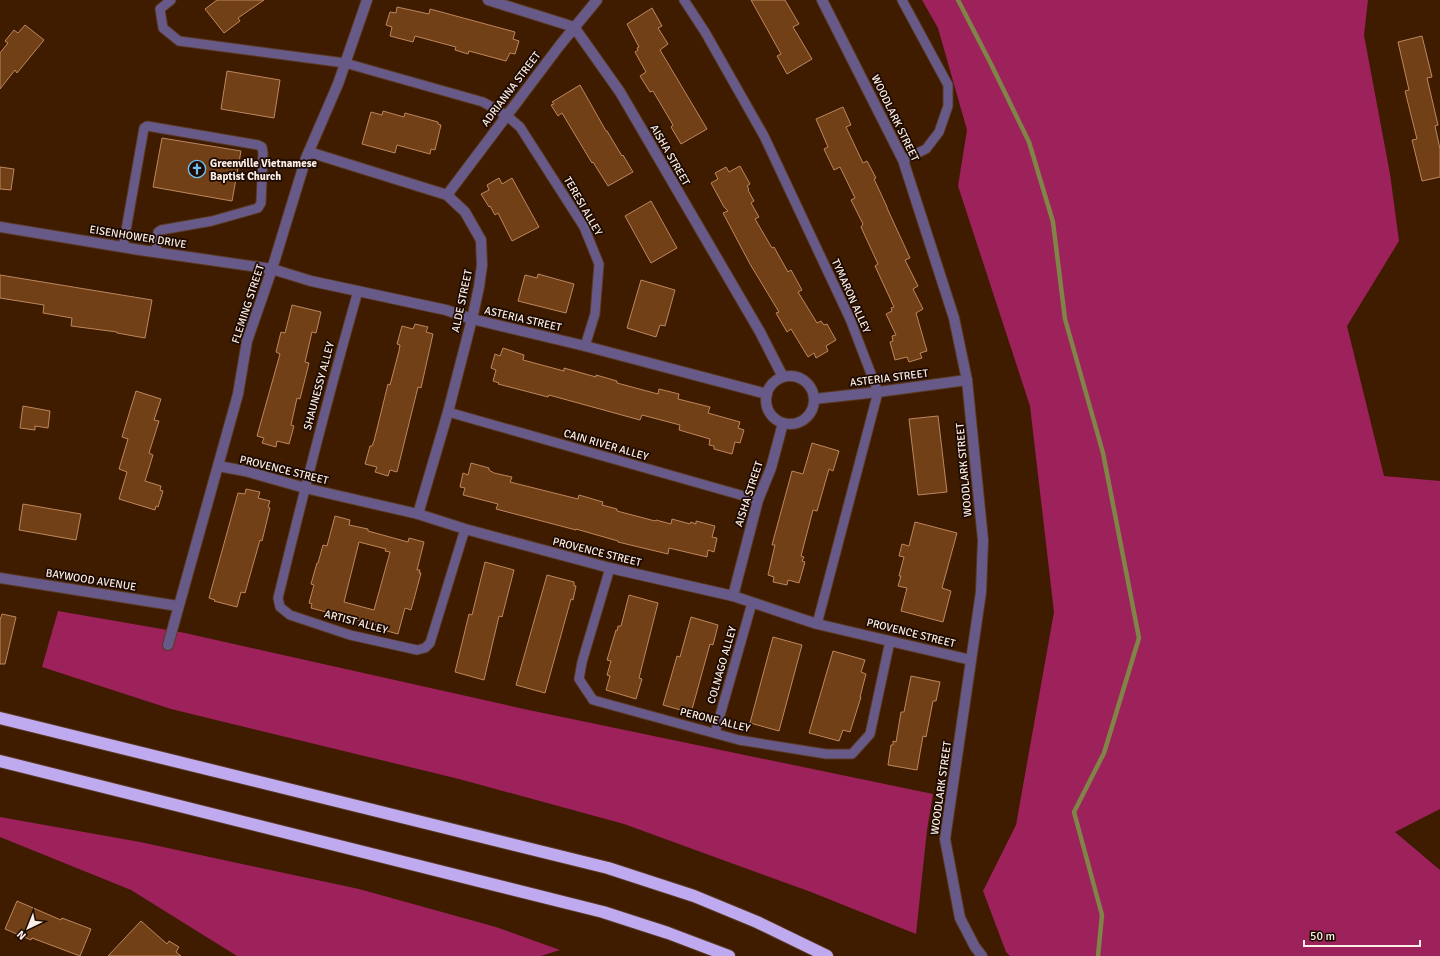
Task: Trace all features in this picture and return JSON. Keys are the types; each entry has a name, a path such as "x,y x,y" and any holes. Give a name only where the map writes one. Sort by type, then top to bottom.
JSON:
{"highway":[{"path":"0,718 608,868 708,902 757,922 827,956"},
{"path":"0,761 603,912 668,933 729,956"}],"street":[{"name":"FLEMING STREET","path":"168,645 238,394 247,341 272,269 309,152 338,84 367,0"},
{"path":"488,0 574,27"},
{"name":"ADRIANNA STREET","path":"447,195 506,115 574,27 597,0"},
{"name":"WOODLARK STREET","path":"822,0 903,160 954,318 967,380 983,540 981,592 945,839 960,918 975,947 982,956"},
{"name":"AISHA STREET","path":"574,27 620,92 760,332 783,377"},
{"name":"ALDE STREET","path":"309,152 447,195 465,212 481,240 482,265 472,319 448,412 418,514"},
{"name":"EISENHOWER DRIVE","path":"0,227 272,269"},
{"name":"ASTERIA STREET","path":"272,269 311,281 446,310 472,319 585,346 767,394"},
{"path":"790,376 802,379 807,382 813,391 813,409 808,416 800,422 791,424 783,423 774,418 770,413 766,401 767,394 773,384 783,377 790,376"},
{"name":"ASTERIA STREET","path":"814,399 967,380"},
{"name":"AISHA STREET","path":"733,596 758,500 771,468 783,423"},
{"name":"PROVENCE STREET","path":"218,466 244,471 304,488 418,514 465,530 610,568 733,596 817,624 971,660"},
{"name":"BAYWOOD AVENUE","path":"0,578 178,606"}],"lane":[{"name":"TERESI ALLEY","path":"171,0 160,9 163,28 179,41 345,63 483,102 506,115 520,127 584,227 599,264 595,314 585,346"},
{"name":"TYMARON ALLEY","path":"684,0 705,32 764,136 850,319 878,392"},
{"path":"902,0 948,85 948,106 939,132 926,149 903,160"},
{"path":"123,247 144,128 147,126 258,144 262,147 261,203 258,208 212,221 161,230 157,235 156,252"},
{"name":"SHAUNESSY ALLEY","path":"304,488 358,291"},
{"path":"817,624 878,392"},
{"name":"CAIN RIVER ALLEY","path":"448,412 758,500"},
{"name":"ARTIST ALLEY","path":"304,488 278,598 280,607 290,615 350,635 417,650 425,648 430,643 465,530"},
{"name":"PERONE ALLEY","path":"610,568 582,662 579,679 593,700 715,734 739,740 826,754 852,754 870,734 890,641"},
{"name":"COLNAGO ALLEY","path":"715,734 752,603"}],"shaded area":[{"path":"922,0 1368,0 1364,35 1390,174 1399,241 1347,326 1384,476 1440,481 1440,809 1395,832 1440,870 1440,956 1010,956 1006,952 983,891 1016,825 1054,612 1030,406 958,186 967,130 938,28"},
{"path":"58,611 185,633 524,709 933,794 927,830 916,934 811,892 624,824 459,779 171,709 42,667"},
{"path":"0,817 140,842 359,889 496,927 560,950 541,956 237,956 131,890 0,837"}],"building":[{"path":"217,0 264,0 238,18 240,21 224,33 205,9"},
{"path":"751,0 785,0 799,24 793,27 812,59 787,74 777,56 781,54"},
{"path":"397,7 429,14 430,9 515,32 513,39 519,41 515,54 510,53 506,61 469,51 468,54 455,50 456,47 415,36 413,42 390,36 392,27 386,25 390,12 396,13"},
{"path":"652,8 662,26 658,28 668,44 660,50 707,129 681,144 671,127 673,125 653,91 650,92 640,76 646,72 635,52 639,47 627,24"},
{"path":"25,25 44,40 17,73 15,70 0,89 0,53 8,43 5,41 14,30 18,33"},
{"path":"1422,36 1432,77 1427,78 1438,125 1435,126 1440,149 1440,177 1422,181 1412,140 1417,139 1405,91 1409,90 1398,42"},
{"path":"227,71 280,80 274,118 221,109"},
{"path":"580,85 606,131 633,172 608,186 593,162 592,163 562,113 558,116 551,105 554,104 552,102"},
{"path":"843,107 851,125 846,127 863,163 867,161 876,178 874,179 910,258 905,260 918,286 913,289 923,309 916,313 927,351 920,353 922,358 909,362 907,357 895,360 890,342 893,341 892,336 896,335 886,314 892,311 891,308 894,307 875,266 878,264 861,227 863,224 851,200 855,198 840,167 834,170 824,149 828,147 816,119"},
{"path":"383,111 404,117 405,113 438,122 438,124 441,125 435,150 431,149 430,154 397,145 395,153 362,144 371,112 382,115"},
{"name":"Greenville Vietnamese Baptist Church","path":"162,138 241,151 232,201 153,187"},
{"path":"740,166 750,184 747,186 754,201 751,203 759,217 755,219 772,248 774,247 788,272 791,270 802,290 798,292 817,323 821,321 824,325 827,324 836,340 826,346 828,351 816,358 814,353 808,357 791,329 787,332 776,313 779,312 750,264 723,213 728,211 724,207 711,183 718,179 715,173 726,167 729,172"},
{"path":"0,167 14,169 11,190 0,189"},
{"path":"499,178 502,184 512,178 539,227 512,241 498,213 495,215 481,194 489,190 487,185"},
{"path":"651,201 677,248 651,263 625,216"},
{"path":"538,274 574,284 566,313 518,301 525,275 537,278"},
{"path":"0,275 152,300 145,338 117,332 71,326 72,318 43,313 44,305 0,298"},
{"path":"641,280 675,290 665,326 660,325 656,337 627,328"},
{"path":"292,305 321,312 316,333 312,332 305,362 309,363 300,399 297,398 291,425 294,426 289,444 277,441 276,447 262,443 264,438 257,436 280,354 276,352 281,332 285,333"},
{"path":"415,324 428,327 426,332 433,334 421,388 418,387 397,472 390,470 388,476 375,472 377,467 365,464 370,446 372,446 374,441 388,384 390,385 399,351 400,345 397,344 402,326 413,329"},
{"path":"503,348 524,355 523,360 564,371 564,368 596,377 596,375 617,381 617,383 658,394 659,389 679,394 678,399 710,407 708,413 740,422 738,428 744,430 740,443 735,442 732,454 714,449 714,446 709,445 710,439 679,430 680,425 642,415 640,420 549,395 548,397 498,384 499,383 493,381 496,370 491,368 495,354 500,356"},
{"path":"136,391 161,399 154,420 159,421 149,453 153,455 145,481 161,486 160,490 163,491 158,507 156,506 155,510 119,499 127,472 119,469 128,439 122,437"},
{"path":"23,406 50,411 48,428 35,426 35,430 20,428"},
{"path":"938,416 947,492 918,495 909,419"},
{"path":"812,443 839,451 833,471 829,469 817,511 813,510 801,556 804,557 802,561 805,562 799,583 788,580 787,585 773,582 774,577 768,575 775,545 772,545 792,471 803,474"},
{"path":"471,463 489,468 489,470 494,473 512,477 510,482 578,499 579,495 603,502 602,505 617,509 617,511 655,521 671,524 672,519 690,524 691,522 696,524 696,521 715,526 712,537 717,538 714,552 708,550 707,557 669,548 668,554 496,509 498,504 463,495 465,488 460,487 463,473 468,475"},
{"path":"246,489 260,492 258,498 270,501 268,507 270,508 262,541 260,540 245,593 241,592 237,607 214,601 215,600 209,598 238,493 245,494"},
{"path":"23,504 81,514 76,540 19,530"},
{"path":"335,516 350,520 349,525 368,529 368,531 408,542 409,538 424,542 417,570 420,570 419,573 421,573 413,603 411,610 405,608 398,634 387,631 388,628 311,608 312,604 309,603 314,585 311,584 323,545 327,546","holes":["359,542 386,549 385,551 390,552 374,610 344,602"]},
{"path":"915,522 957,533 942,588 951,591 943,622 901,611 907,588 898,586 904,557 899,556 902,544 909,546"},
{"path":"485,562 514,570 502,617 499,616 484,680 455,672 469,614 472,615"},
{"path":"547,575 574,582 574,586 576,586 545,693 516,685"},
{"path":"629,595 658,603 639,678 642,679 636,699 606,690 610,676 607,675 611,661 607,660 616,630 617,631 618,626 621,626"},
{"path":"2,614 16,617 5,664 0,664 0,620"},
{"path":"691,617 718,625 713,645 710,644 691,713 663,705 677,656 680,657"},
{"path":"773,637 802,645 779,731 750,723"},
{"path":"833,651 865,660 861,672 866,674 861,697 850,732 843,730 839,741 809,733"},
{"path":"911,676 940,682 936,701 933,701 926,737 923,736 917,770 888,765 891,745 893,745 893,741 896,742 901,712 904,712"},
{"path":"17,901 61,920 62,918 91,929 80,956 32,938 31,940 5,929"},
{"path":"141,921 167,944 169,941 179,947 176,952 181,956 108,956"}],"waterway":[{"path":"958,0 1029,142 1053,222 1065,319 1103,453 1139,638 1104,753 1074,812 1102,915 1098,956"}],"place":[{"name":"Greenville Vietnamese Baptist Church","path":"197,169"}]}
